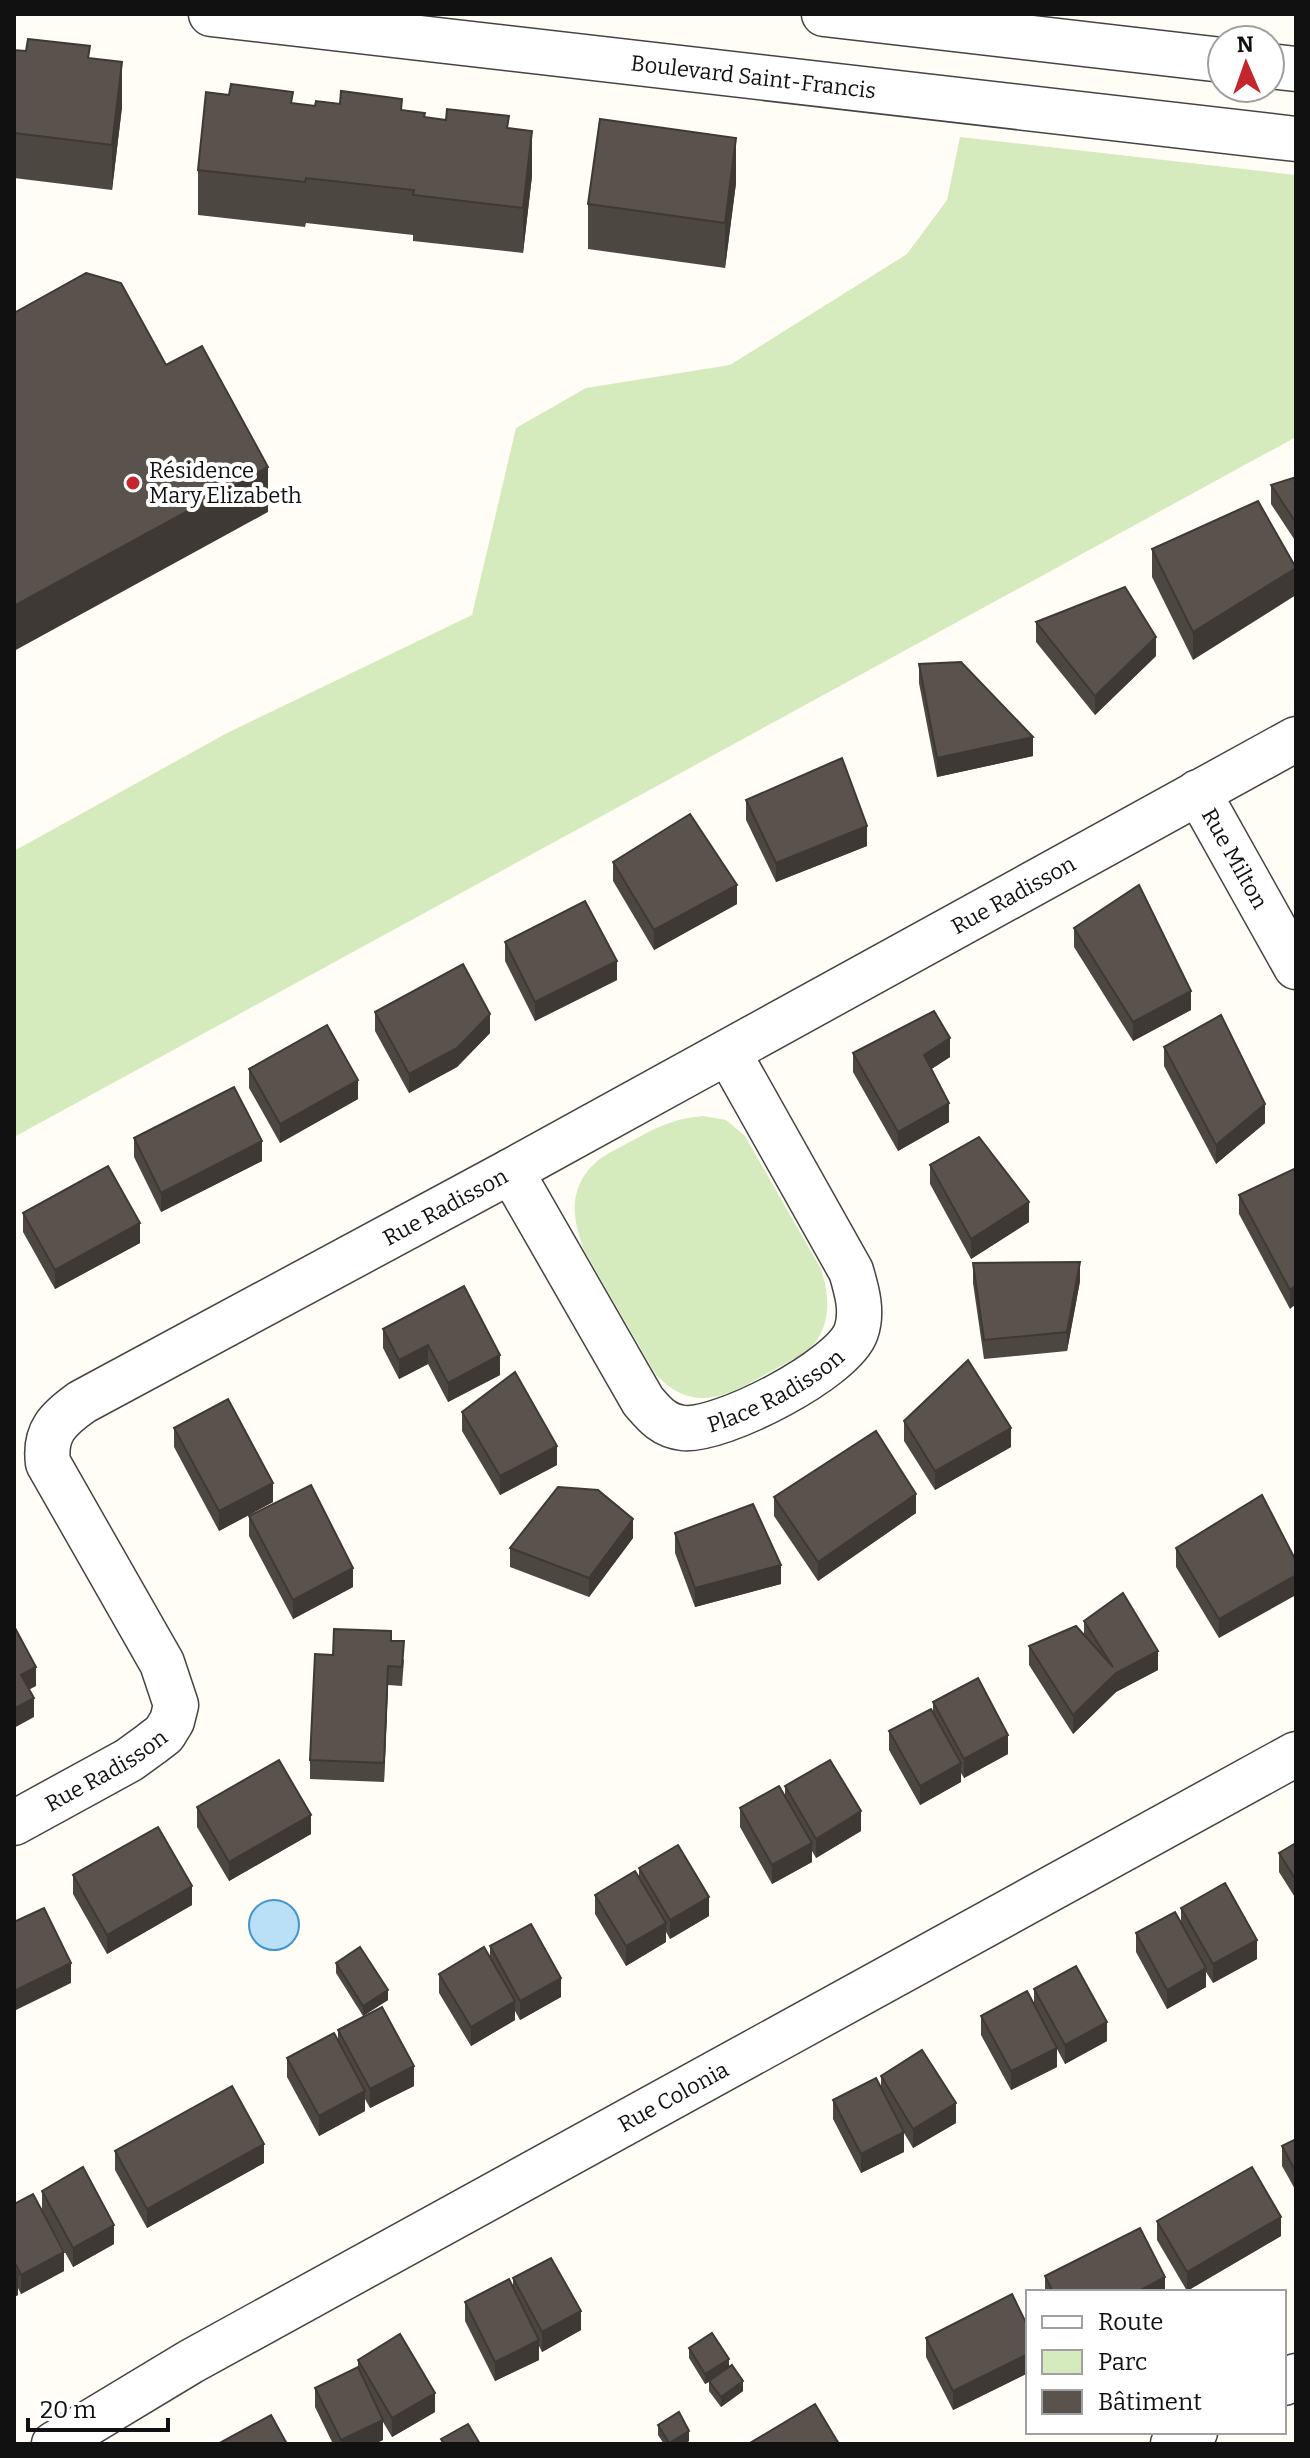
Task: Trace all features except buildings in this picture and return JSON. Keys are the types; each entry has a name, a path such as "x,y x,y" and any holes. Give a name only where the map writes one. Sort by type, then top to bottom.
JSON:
{"street":[{"name":"Boulevard Saint-Francis","path":"211,14 1296,139"},
{"path":"824,14 1206,58"},
{"name":"Rue Radisson","path":"14,1823 129,1760 151,1744 164,1734 172,1721 176,1705 162,1663 48,1463 46,1448 49,1432 60,1417 1296,739"},
{"name":"Rue Milton","path":"1198,792 1296,967"},
{"name":"Place Radisson","path":"511,1171 643,1401 660,1420 686,1429 702,1427 757,1406 834,1362 846,1350 856,1333 858,1292 851,1271 728,1052"},
{"name":"Rue Colonia","path":"54,2444 190,2362 1296,1754"},
{"path":"1173,2444 1191,2434"}],"green space":[{"path":"960,137 1296,175 1296,437 14,1137 14,851 227,733 472,615 516,428 586,388 730,365 907,254 947,200"},
{"path":"703,1116 726,1120 745,1136 821,1269 827,1302 823,1327 807,1350 730,1392 701,1398 671,1388 656,1375 584,1250 577,1227 575,1204 580,1183 602,1157 664,1125"}],"water":[{"path":"274,1900 292,1907 299,1925 292,1943 274,1950 256,1943 249,1925 256,1907"}],"place":[{"name":"Résidence Mary Elizabeth","path":"133,483"}]}
